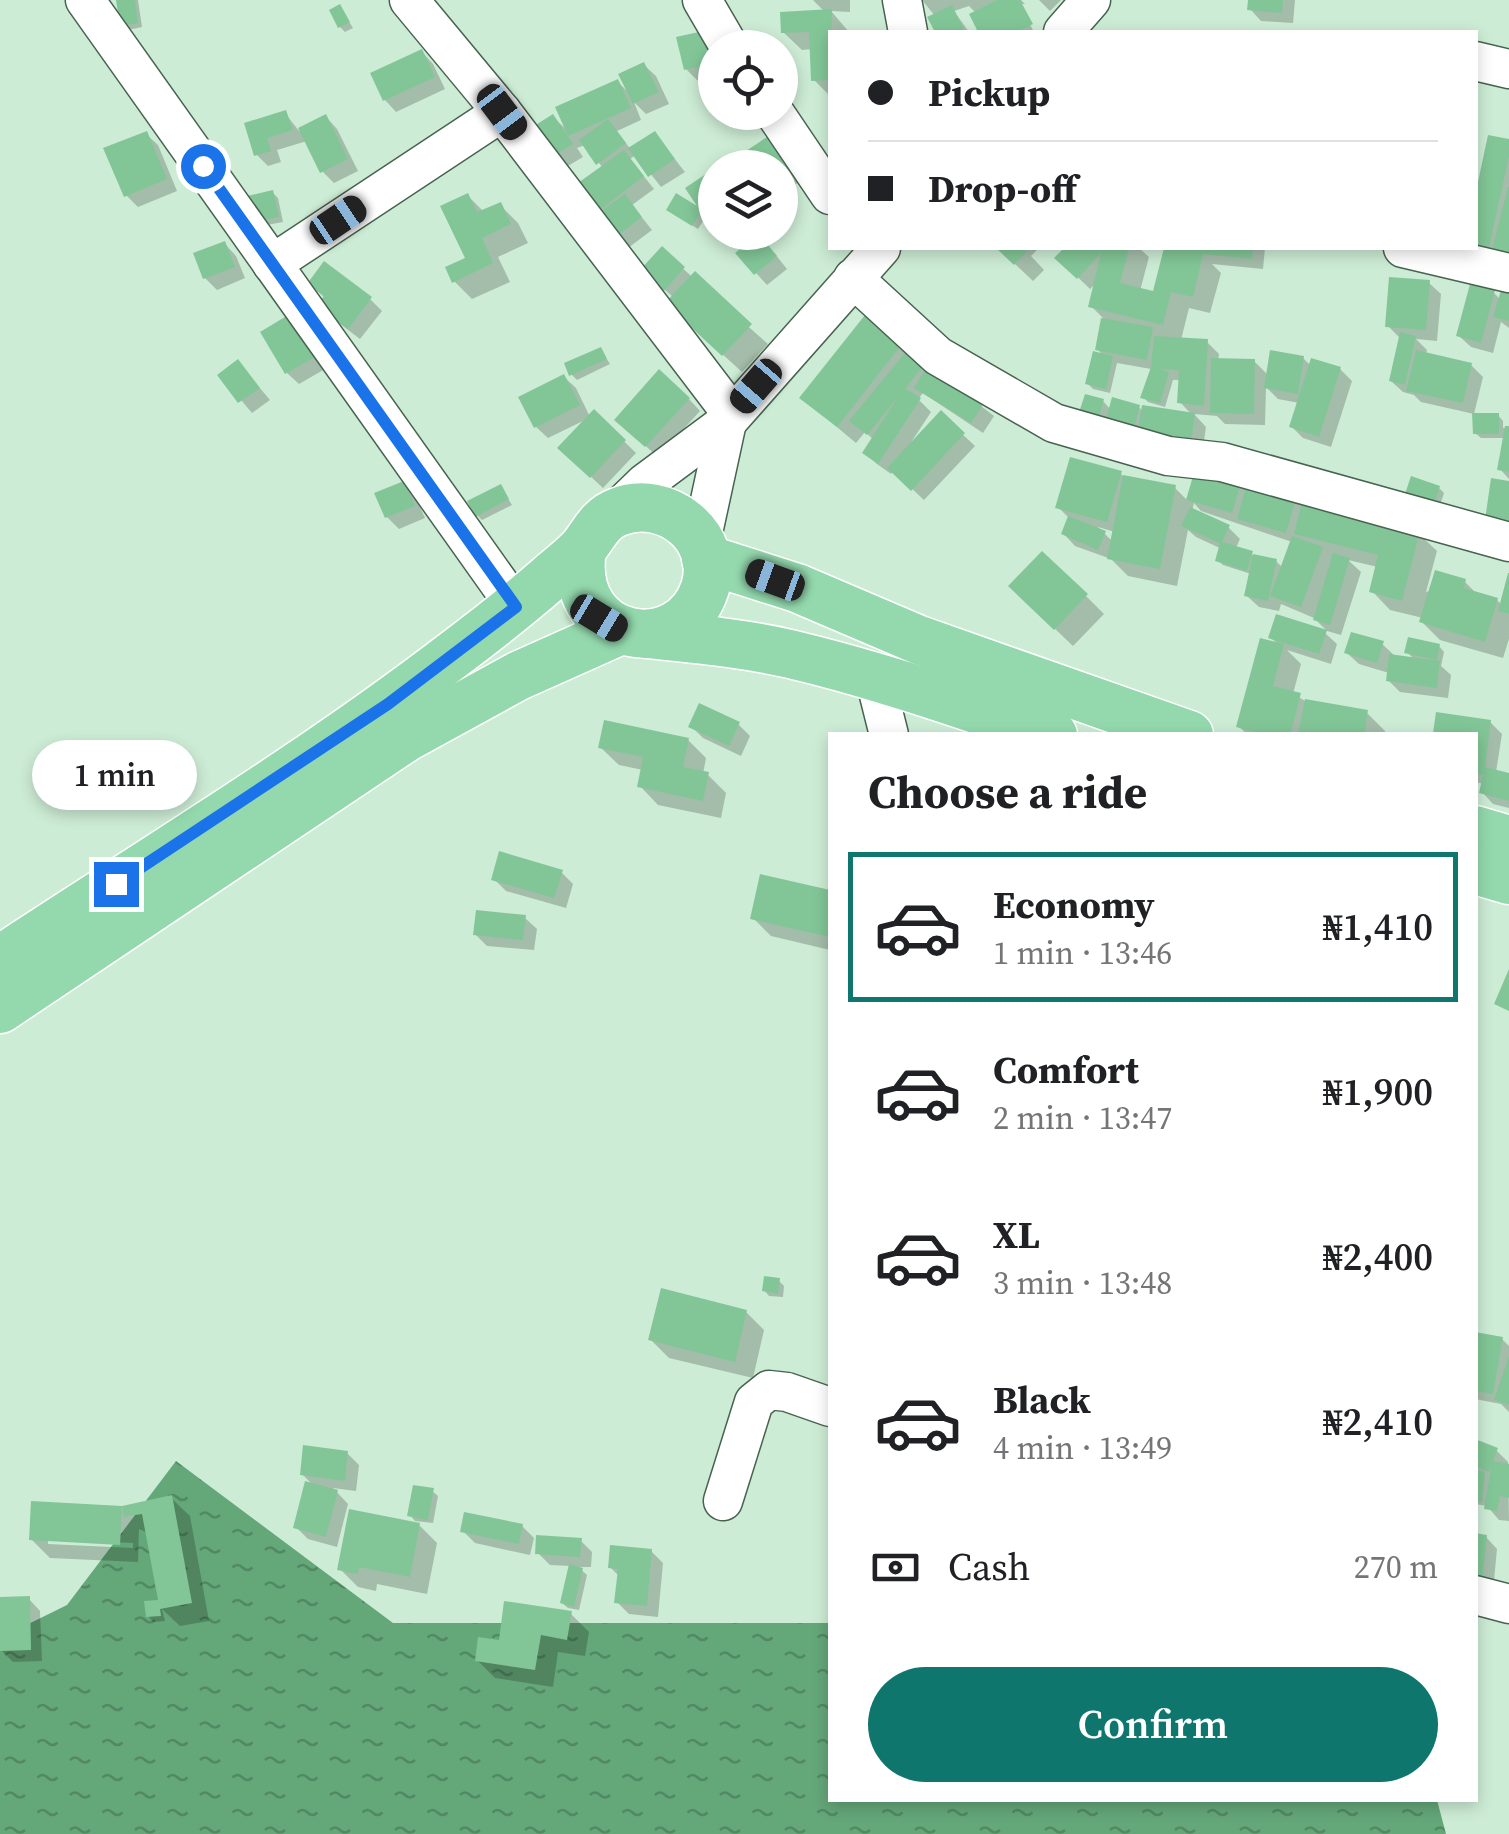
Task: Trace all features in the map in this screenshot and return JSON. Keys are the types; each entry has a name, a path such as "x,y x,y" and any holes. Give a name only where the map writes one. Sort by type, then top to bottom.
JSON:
{"main road":[{"path":"0,960 388,704 516,607 582,549 595,527 615,512 639,506 664,510 686,522 704,551 706,586 693,610 672,628 633,632 518,676 405,738 0,1009"},
{"path":"582,549 578,574 584,597 599,618 633,632 786,653 874,676 1044,732"},
{"path":"704,551 919,640 1180,732"},
{"path":"1478,831 1509,840"},
{"path":"1478,871 1509,880"}],"street":[{"path":"410,0 502,112 730,418 704,551"},
{"path":"702,0 720,30"},
{"path":"902,0 908,30"},
{"path":"1065,30 1091,0"},
{"path":"89,1 516,607"},
{"path":"1478,62 1509,69"},
{"path":"272,264 502,112"},
{"path":"786,130 828,192"},
{"path":"1410,250 1509,274"},
{"path":"615,512 645,482 730,418 868,258 938,356 1054,422 1168,456 1222,462 1509,542"},
{"path":"874,676 888,732"},
{"path":"723,1502 754,1402 769,1390 828,1406"},
{"path":"1478,1596 1509,1604"}],"water":[{"path":"176,1461 393,1623 828,1623 828,1802 1438,1802 1446,1834 0,1834 0,1638 67,1605"}],"building":[{"path":"116,0 135,0 138,23 120,26"},
{"path":"997,0 1020,0 1033,24 1021,30 977,30 969,14"},
{"path":"1248,0 1283,0 1282,13 1247,10"},
{"path":"340,4 350,22 338,28 329,10"},
{"path":"952,5 964,30 934,30 927,17"},
{"path":"832,9 828,80 811,81 809,32 781,30 780,12"},
{"path":"698,32 698,67 684,70 676,37"},
{"path":"422,49 435,77 383,101 370,73"},
{"path":"644,62 659,92 633,104 618,74"},
{"path":"618,79 631,108 568,136 555,107"},
{"path":"286,110 293,130 267,138 271,151 254,156 244,123"},
{"path":"326,114 348,159 320,173 298,128"},
{"path":"553,114 573,144 542,163 523,133"},
{"path":"608,119 626,143 596,165 579,140"},
{"path":"147,131 167,179 124,197 103,148"},
{"path":"655,131 675,159 648,177 628,148"},
{"path":"770,135 780,150 748,150"},
{"path":"1488,135 1509,139 1509,156 1489,247 1478,245 1478,182"},
{"path":"624,150 644,176 592,216 571,188"},
{"path":"698,179 698,217 692,226 666,210 676,193 697,206 685,188"},
{"path":"1509,187 1509,258 1491,253"},
{"path":"273,190 279,217 253,222 247,196"},
{"path":"468,193 477,212 501,202 511,224 482,238 493,263 452,283 445,267 465,258 440,206"},
{"path":"625,194 642,217 614,238 597,214"},
{"path":"225,241 235,267 203,279 193,253"},
{"path":"662,246 685,267 664,291 640,270"},
{"path":"772,250 777,256 754,275 735,253"},
{"path":"998,250 1028,250 1014,265"},
{"path":"1062,250 1128,250 1120,283 1153,291 1163,250 1253,250 1252,259 1203,254 1193,297 1171,292 1163,325 1088,307 1101,253 1077,279 1054,258"},
{"path":"324,261 372,297 348,329 316,306 324,296 307,284"},
{"path":"695,271 752,324 722,356 665,303"},
{"path":"1389,277 1430,280 1426,330 1385,327"},
{"path":"1470,284 1495,290 1481,343 1456,336"},
{"path":"1502,287 1509,289 1509,321 1493,317"},
{"path":"290,314 315,357 285,374 260,332"},
{"path":"865,315 902,344 837,427 799,398"},
{"path":"1101,318 1153,327 1147,360 1095,350"},
{"path":"1400,332 1416,336 1405,385 1389,381"},
{"path":"1154,336 1208,339 1204,406 1177,403 1179,370 1158,369 1169,372 1160,403 1140,398 1151,367"},
{"path":"601,347 607,359 569,376 564,363"},
{"path":"909,348 926,362 905,389 921,398 878,464 862,453 898,397 867,435 849,421"},
{"path":"1270,350 1304,356 1298,394 1264,388"},
{"path":"1416,350 1472,363 1463,403 1406,391"},
{"path":"1093,351 1113,356 1106,389 1085,384"},
{"path":"1211,358 1255,359 1254,414 1210,413"},
{"path":"1311,358 1341,367 1319,437 1289,427"},
{"path":"238,359 260,388 238,403 217,375"},
{"path":"927,367 984,403 971,423 914,388"},
{"path":"659,369 690,398 645,447 614,420"},
{"path":"564,374 580,405 534,428 518,397"},
{"path":"1085,394 1104,399 1096,428 1076,422"},
{"path":"1112,397 1140,405 1131,439 1103,431"},
{"path":"1142,405 1195,413 1190,451 1136,443"},
{"path":"594,409 626,440 590,478 557,448"},
{"path":"941,410 965,433 911,491 887,468"},
{"path":"1472,413 1499,413 1499,434 1473,434"},
{"path":"1505,426 1509,426 1509,472 1497,470"},
{"path":"1070,457 1122,471 1107,522 1055,508"},
{"path":"1196,466 1242,479 1232,513 1186,500"},
{"path":"1123,475 1176,485 1160,569 1107,559"},
{"path":"1411,476 1440,486 1433,507 1404,497"},
{"path":"1491,478 1509,481 1509,524 1485,520"},
{"path":"1248,480 1297,495 1286,533 1237,519"},
{"path":"404,481 415,506 385,518 374,493"},
{"path":"501,484 509,499 475,517 467,501"},
{"path":"1302,502 1420,531 1402,601 1369,592 1378,555 1294,534"},
{"path":"1190,507 1230,525 1222,542 1253,551 1247,571 1215,561 1220,543 1181,526"},
{"path":"1068,516 1106,531 1098,550 1061,534"},
{"path":"1292,536 1323,547 1301,607 1270,596"},
{"path":"1042,551 1088,594 1054,630 1008,586"},
{"path":"1333,553 1350,558 1330,625 1313,620"},
{"path":"1253,554 1277,559 1268,601 1244,596"},
{"path":"1435,570 1466,579 1464,588 1498,598 1485,642 1419,622"},
{"path":"1509,573 1509,614 1498,611"},
{"path":"1276,614 1327,630 1319,654 1268,638"},
{"path":"1351,632 1384,641 1377,663 1344,653"},
{"path":"1408,637 1440,644 1437,660 1404,653"},
{"path":"1260,638 1284,644 1273,686 1301,693 1291,732 1255,732 1236,727"},
{"path":"1389,654 1440,661 1437,688 1386,681"},
{"path":"1305,699 1368,710 1364,732 1299,732"},
{"path":"699,703 740,722 729,746 688,727"},
{"path":"1436,712 1491,720 1485,767 1509,773 1509,801 1479,793 1483,775 1478,774 1478,732 1433,732"},
{"path":"604,720 689,738 683,767 709,772 703,801 637,787 643,757 598,748"},
{"path":"499,851 563,870 554,898 491,880"},
{"path":"760,874 828,890 828,937 750,919"},
{"path":"476,910 526,915 523,940 473,935"},
{"path":"1509,969 1509,1011 1494,1004"},
{"path":"764,1276 780,1278 778,1294 762,1291"},
{"path":"661,1288 747,1310 735,1362 648,1340"},
{"path":"1478,1333 1503,1337 1493,1394 1478,1392"},
{"path":"1509,1356 1509,1405 1494,1400"},
{"path":"1478,1440 1498,1448 1493,1461 1509,1464 1509,1498 1500,1496 1497,1511 1484,1509 1492,1463 1489,1472 1478,1467"},
{"path":"303,1445 348,1451 345,1481 300,1475"},
{"path":"1478,1471 1485,1472 1482,1502 1478,1501"},
{"path":"305,1481 338,1490 326,1537 293,1528"},
{"path":"413,1485 434,1488 428,1520 407,1516"},
{"path":"172,1495 192,1603 160,1609 161,1616 146,1617 144,1601 158,1600 142,1514 124,1517 122,1507 120,1545 29,1540 31,1501 122,1506"},
{"path":"349,1509 420,1523 410,1577 359,1567 358,1574 337,1570"},
{"path":"464,1512 523,1524 519,1544 460,1532"},
{"path":"1478,1534 1487,1535 1482,1580 1478,1580"},
{"path":"536,1535 582,1538 580,1557 535,1554"},
{"path":"610,1545 652,1549 647,1606 614,1603 618,1569 608,1568"},
{"path":"569,1564 583,1568 574,1607 560,1603"},
{"path":"30,1596 31,1650 0,1651 0,1597"},
{"path":"504,1601 572,1611 567,1640 541,1635 535,1670 475,1661 478,1637 499,1640"}],"route":[{"path":"116,884 388,704 516,607 203,166"}]}
